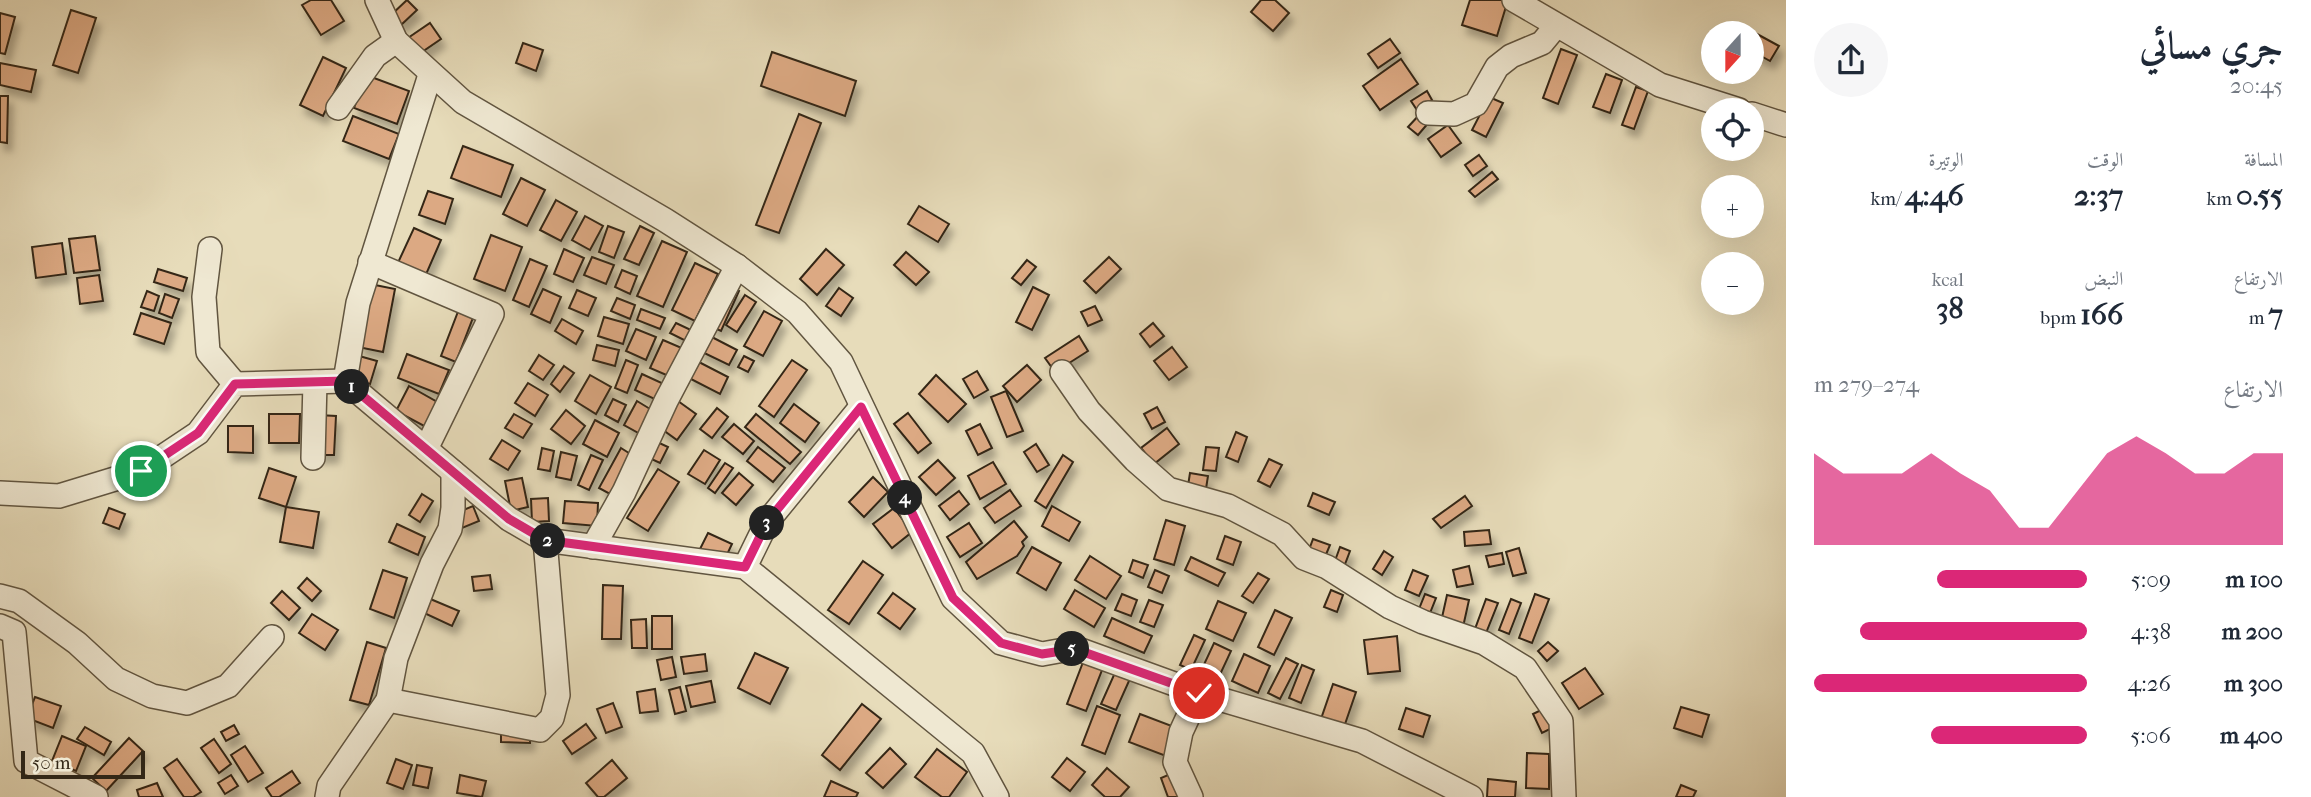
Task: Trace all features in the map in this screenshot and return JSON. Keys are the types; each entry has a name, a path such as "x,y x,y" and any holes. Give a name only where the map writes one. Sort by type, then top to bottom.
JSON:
{"street":[{"path":"377,0 396,41 429,75 463,102 666,220 737,266 797,312 841,362 953,598 1001,643 1042,654 1075,649 1199,693 1362,741 1471,797"},
{"path":"1514,0 1660,85 1701,98"},
{"path":"1428,113 1454,114 1476,104 1497,67 1511,56 1542,43 1556,26"},
{"path":"338,108 374,56 396,41"},
{"path":"345,381 358,303 429,75"},
{"path":"1764,118 1786,125"},
{"path":"210,249 204,297 208,352 235,384"},
{"path":"370,262 492,314 426,449"},
{"path":"593,547 624,492 666,401 737,266"},
{"path":"1062,372 1088,411 1135,460 1168,489 1228,506 1282,534 1304,558 1327,567 1390,607 1423,622 1484,643 1525,668 1561,721 1564,797"},
{"path":"235,384 345,381 509,519 545,540 745,567 973,753 998,797"},
{"path":"313,458 315,382"},
{"path":"0,493 59,496 141,471 198,433 235,384"},
{"path":"745,567 767,522 861,407"},
{"path":"327,797 329,786 388,700 396,658 432,564 450,529 453,472"},
{"path":"388,700 540,730 552,718 558,695 545,540"},
{"path":"0,596 19,601 77,643 117,679 152,696 187,704 228,686 272,637"},
{"path":"0,626 14,632 26,761 96,797"},
{"path":"1191,797 1175,762 1181,732 1199,693"}],"building":[{"path":"311,0 331,0 344,21 321,35 302,5"},
{"path":"407,0 417,10 401,25 391,15"},
{"path":"1261,0 1275,0 1289,13 1273,31 1251,12"},
{"path":"1470,0 1508,0 1497,36 1462,25"},
{"path":"71,10 96,18 78,73 53,65"},
{"path":"0,13 15,17 5,54 0,53"},
{"path":"430,23 441,39 416,56 405,40"},
{"path":"1764,38 1779,46 1770,61 1764,58"},
{"path":"1390,39 1400,53 1378,68 1368,54"},
{"path":"523,43 543,50 536,71 516,63"},
{"path":"1561,49 1577,55 1558,104 1543,98"},
{"path":"772,52 856,81 845,116 761,86"},
{"path":"323,57 346,68 323,116 300,105"},
{"path":"1401,59 1418,84 1380,110 1363,86"},
{"path":"0,63 36,70 31,92 0,85"},
{"path":"1606,74 1622,80 1610,113 1593,107"},
{"path":"366,75 409,91 397,124 354,108"},
{"path":"1636,87 1648,91 1634,129 1622,125"},
{"path":"1427,91 1432,100 1417,110 1411,101"},
{"path":"0,96 8,96 7,143 0,142"},
{"path":"1489,97 1503,103 1486,137 1472,130"},
{"path":"1421,113 1430,121 1418,135 1408,127"},
{"path":"799,114 821,123 779,233 756,225"},
{"path":"353,116 399,134 389,159 343,141"},
{"path":"1448,125 1461,143 1441,157 1428,139"},
{"path":"463,146 513,165 501,197 451,178"},
{"path":"1479,155 1487,166 1473,176 1465,165"},
{"path":"1492,172 1498,179 1475,197 1469,191"},
{"path":"521,178 545,190 527,226 503,214"},
{"path":"428,191 453,199 445,224 419,215"},
{"path":"556,200 577,212 561,241 540,230"},
{"path":"919,206 949,224 938,242 908,224"},
{"path":"585,216 603,226 590,250 572,240"},
{"path":"608,226 624,232 614,258 599,252"},
{"path":"640,226 654,233 639,265 624,259"},
{"path":"414,228 441,240 424,279 396,267"},
{"path":"491,235 522,247 505,291 474,279"},
{"path":"95,236 100,270 74,273 69,239"},
{"path":"662,241 687,252 663,307 637,296"},
{"path":"62,243 66,274 36,278 32,247"},
{"path":"564,249 584,258 573,282 554,274"},
{"path":"826,249 844,265 817,295 800,279"},
{"path":"906,252 929,272 916,285 894,265"},
{"path":"592,257 614,265 606,284 584,275"},
{"path":"1109,257 1121,269 1096,293 1084,281"},
{"path":"530,259 547,266 529,307 513,300"},
{"path":"1027,260 1036,267 1021,285 1012,278"},
{"path":"695,263 718,274 695,321 672,310"},
{"path":"158,269 187,278 183,291 154,282"},
{"path":"622,270 637,276 630,294 615,287"},
{"path":"99,275 103,301 80,304 77,278"},
{"path":"370,284 395,289 383,352 358,347"},
{"path":"728,286 739,291 721,331 710,326"},
{"path":"1033,287 1049,295 1032,330 1016,322"},
{"path":"839,288 853,298 841,316 826,306"},
{"path":"543,289 561,297 550,323 531,314"},
{"path":"577,290 596,298 588,316 569,308"},
{"path":"147,291 159,296 154,311 141,307"},
{"path":"165,294 179,299 172,318 159,313"},
{"path":"745,295 756,302 737,332 726,325"},
{"path":"617,298 635,305 630,319 611,311"},
{"path":"1095,306 1102,320 1088,326 1081,312"},
{"path":"459,309 474,315 456,362 441,356"},
{"path":"641,309 665,318 660,329 637,320"},
{"path":"764,311 782,321 763,356 744,346"},
{"path":"141,313 171,323 164,344 134,334"},
{"path":"604,317 629,324 623,344 598,336"},
{"path":"562,319 583,331 576,344 555,331"},
{"path":"676,323 693,331 688,342 670,333"},
{"path":"1153,323 1164,336 1150,347 1140,334"},
{"path":"636,329 656,337 646,360 626,351"},
{"path":"706,334 737,350 729,365 698,350"},
{"path":"1079,336 1088,351 1055,372 1045,358"},
{"path":"663,340 684,349 671,377 650,368"},
{"path":"597,345 619,350 615,366 593,360"},
{"path":"1172,347 1187,367 1169,380 1154,361"},
{"path":"352,354 377,361 370,384 346,377"},
{"path":"407,354 449,370 439,394 398,378"},
{"path":"539,355 554,365 543,380 529,371"},
{"path":"744,356 754,361 748,372 738,367"},
{"path":"626,360 638,365 627,393 615,388"},
{"path":"695,360 728,377 720,394 687,377"},
{"path":"792,360 807,370 774,417 759,406"},
{"path":"1027,365 1041,380 1017,402 1003,386"},
{"path":"564,366 574,373 560,392 551,384"},
{"path":"977,371 988,390 974,398 963,379"},
{"path":"642,374 666,385 659,401 635,390"},
{"path":"590,375 611,387 596,414 575,401"},
{"path":"936,375 966,404 948,422 919,394"},
{"path":"528,383 548,395 535,416 515,403"},
{"path":"409,386 439,403 426,427 396,411"},
{"path":"1006,391 1023,431 1007,437 991,397"},
{"path":"613,399 626,405 618,422 605,415"},
{"path":"637,401 655,412 642,435 624,425"},
{"path":"678,401 696,414 677,440 659,427"},
{"path":"794,404 819,423 805,442 780,423"},
{"path":"1157,407 1165,422 1152,429 1144,414"},
{"path":"717,408 728,417 712,438 700,429"},
{"path":"566,410 585,426 571,444 551,429"},
{"path":"908,413 931,443 918,453 894,424"},
{"path":"269,414 300,414 299,443 269,443"},
{"path":"514,414 532,424 523,438 505,428"},
{"path":"756,414 801,452 790,464 745,427"},
{"path":"318,415 336,416 334,455 316,455"},
{"path":"595,420 619,433 607,457 583,444"},
{"path":"734,424 754,441 743,454 722,437"},
{"path":"980,424 992,448 978,455 966,431"},
{"path":"228,426 253,426 253,453 228,452"},
{"path":"1167,428 1179,444 1154,464 1141,448"},
{"path":"1236,432 1247,437 1238,462 1226,457"},
{"path":"502,440 520,451 508,470 490,459"},
{"path":"655,441 668,447 660,463 647,457"},
{"path":"1036,444 1049,465 1037,472 1024,452"},
{"path":"758,447 785,468 773,482 747,461"},
{"path":"1206,447 1219,448 1216,471 1203,470"},
{"path":"542,448 554,451 550,471 538,469"},
{"path":"621,448 632,455 610,494 599,488"},
{"path":"704,450 720,460 705,484 688,474"},
{"path":"561,452 577,456 571,480 556,477"},
{"path":"591,455 603,460 589,490 578,485"},
{"path":"1063,455 1073,462 1046,508 1035,501"},
{"path":"1269,459 1282,465 1270,487 1258,481"},
{"path":"938,460 955,478 936,495 919,477"},
{"path":"993,462 1006,484 980,499 968,476"},
{"path":"725,463 733,468 715,493 708,488"},
{"path":"269,468 296,477 286,507 259,498"},
{"path":"658,469 679,482 648,531 627,518"},
{"path":"739,473 753,485 736,505 722,493"},
{"path":"1190,473 1208,476 1205,495 1187,492"},
{"path":"873,477 888,492 864,517 849,502"},
{"path":"522,478 528,507 511,511 505,481"},
{"path":"1010,490 1021,506 995,523 984,508"},
{"path":"959,491 969,504 950,520 939,506"},
{"path":"1313,493 1335,502 1329,515 1308,506"},
{"path":"422,494 433,501 420,522 409,515"},
{"path":"1465,496 1472,506 1441,528 1433,519"},
{"path":"548,498 549,521 532,522 531,499"},
{"path":"565,501 598,503 597,526 563,523"},
{"path":"473,506 479,521 462,528 456,513"},
{"path":"1052,506 1080,522 1069,541 1042,526"},
{"path":"286,507 319,512 313,548 280,542"},
{"path":"109,508 125,514 119,529 103,523"},
{"path":"894,508 912,532 892,548 873,524"},
{"path":"1166,520 1185,526 1174,565 1154,559"},
{"path":"1014,521 1027,537 1022,542 1024,546 1017,556 977,579 966,562"},
{"path":"969,523 982,543 960,557 947,537"},
{"path":"397,524 425,537 418,555 389,542"},
{"path":"1489,530 1491,544 1465,546 1464,532"},
{"path":"708,533 732,544 723,563 699,551"},
{"path":"1225,536 1241,542 1233,565 1217,559"},
{"path":"1313,539 1330,545 1322,564 1306,558"},
{"path":"1032,547 1061,563 1046,590 1017,573"},
{"path":"1340,547 1350,551 1342,572 1332,569"},
{"path":"1519,548 1526,573 1513,576 1506,552"},
{"path":"1384,551 1393,557 1382,575 1373,569"},
{"path":"1502,553 1504,564 1489,567 1486,556"},
{"path":"1090,556 1121,576 1106,599 1075,580"},
{"path":"1191,557 1225,573 1218,586 1185,570"},
{"path":"1133,560 1148,565 1143,578 1129,572"},
{"path":"863,561 883,575 849,624 828,610"},
{"path":"1469,566 1473,584 1457,587 1453,570"},
{"path":"383,570 407,578 394,618 370,609"},
{"path":"1155,570 1169,576 1162,593 1148,587"},
{"path":"1413,570 1428,576 1419,596 1405,590"},
{"path":"1258,573 1269,579 1253,603 1242,596"},
{"path":"490,575 492,589 474,591 472,577"},
{"path":"307,578 321,591 312,601 298,588"},
{"path":"603,585 623,586 621,639 602,639"},
{"path":"1075,590 1105,608 1094,627 1064,609"},
{"path":"1331,590 1343,595 1337,612 1324,607"},
{"path":"282,591 300,608 289,620 271,603"},
{"path":"893,593 915,609 900,629 878,613"},
{"path":"1122,594 1137,600 1131,616 1115,610"},
{"path":"1425,594 1436,598 1428,618 1417,614"},
{"path":"1535,594 1549,599 1532,643 1519,638"},
{"path":"1447,595 1469,600 1463,627 1441,622"},
{"path":"428,598 459,611 452,626 422,612"},
{"path":"1486,599 1498,603 1486,633 1475,629"},
{"path":"1511,599 1521,603 1509,634 1499,630"},
{"path":"1149,600 1163,605 1154,627 1140,622"},
{"path":"1218,601 1246,613 1233,641 1206,629"},
{"path":"1275,610 1292,618 1274,655 1258,647"},
{"path":"312,614 338,630 325,650 299,633"},
{"path":"652,616 672,616 672,649 652,649"},
{"path":"1112,618 1152,636 1144,653 1104,636"},
{"path":"646,619 647,648 632,648 631,620"},
{"path":"1194,635 1205,640 1191,670 1180,665"},
{"path":"1397,636 1400,671 1368,674 1364,640"},
{"path":"367,642 386,648 369,705 350,700"},
{"path":"1548,642 1558,651 1547,661 1538,651"},
{"path":"1214,643 1231,651 1217,681 1200,673"},
{"path":"755,653 788,668 770,704 738,688"},
{"path":"705,654 707,671 684,674 681,657"},
{"path":"1244,654 1270,666 1258,693 1232,681"},
{"path":"672,657 676,677 661,680 657,660"},
{"path":"1085,657 1104,665 1086,711 1067,704"},
{"path":"1286,658 1298,664 1280,699 1268,693"},
{"path":"1302,665 1314,670 1301,703 1289,698"},
{"path":"1118,666 1133,672 1116,710 1101,704"},
{"path":"1585,668 1603,694 1579,709 1562,683"},
{"path":"711,681 715,702 691,707 686,686"},
{"path":"1333,684 1356,692 1344,727 1321,719"},
{"path":"680,687 686,711 675,714 669,690"},
{"path":"655,689 658,711 640,713 637,692"},
{"path":"35,697 61,706 53,728 27,718"},
{"path":"613,703 622,727 606,733 597,709"},
{"path":"862,704 881,719 840,770 822,755"},
{"path":"1097,706 1120,715 1105,754 1082,745"},
{"path":"1549,706 1558,725 1542,733 1533,714"},
{"path":"1681,707 1709,715 1702,737 1674,728"},
{"path":"1406,708 1430,716 1423,737 1399,729"},
{"path":"1140,714 1177,728 1166,756 1129,742"},
{"path":"586,724 596,738 572,754 563,741"},
{"path":"234,725 239,734 226,741 221,732"},
{"path":"85,727 111,742 104,755 77,739"},
{"path":"501,727 530,728 530,743 501,742"},
{"path":"62,736 86,746 76,771 52,761"},
{"path":"129,738 143,751 106,791 92,778"},
{"path":"214,739 231,764 219,773 201,748"},
{"path":"245,746 263,773 248,782 231,755"},
{"path":"890,748 906,764 883,788 866,773"},
{"path":"937,749 967,772 949,797 942,797 915,777"},
{"path":"1527,753 1549,754 1549,789 1526,788"},
{"path":"1067,758 1085,772 1070,791 1052,777"},
{"path":"177,759 201,792 193,797 184,797 164,768"},
{"path":"396,759 412,765 403,789 387,783"},
{"path":"612,760 627,778 604,797 598,797 586,783"},
{"path":"417,765 432,768 428,788 413,785"},
{"path":"1107,768 1129,787 1120,797 1105,797 1092,785"},
{"path":"292,771 300,783 279,797 272,797 266,788"},
{"path":"1175,772 1184,797 1168,797 1161,778"},
{"path":"231,775 238,786 225,794 218,783"},
{"path":"460,775 486,781 482,797 457,793"},
{"path":"1488,779 1516,782 1515,797 1487,797"},
{"path":"831,781 858,793 856,797 824,797"},
{"path":"157,783 163,797 139,797 137,790"},
{"path":"1681,785 1696,791 1693,797 1676,797"}],"route":[{"path":"141,471 198,433 235,384 345,381 509,519 545,540 745,567 767,522 861,407 953,598 1001,643 1042,654 1075,649 1199,693"}]}
